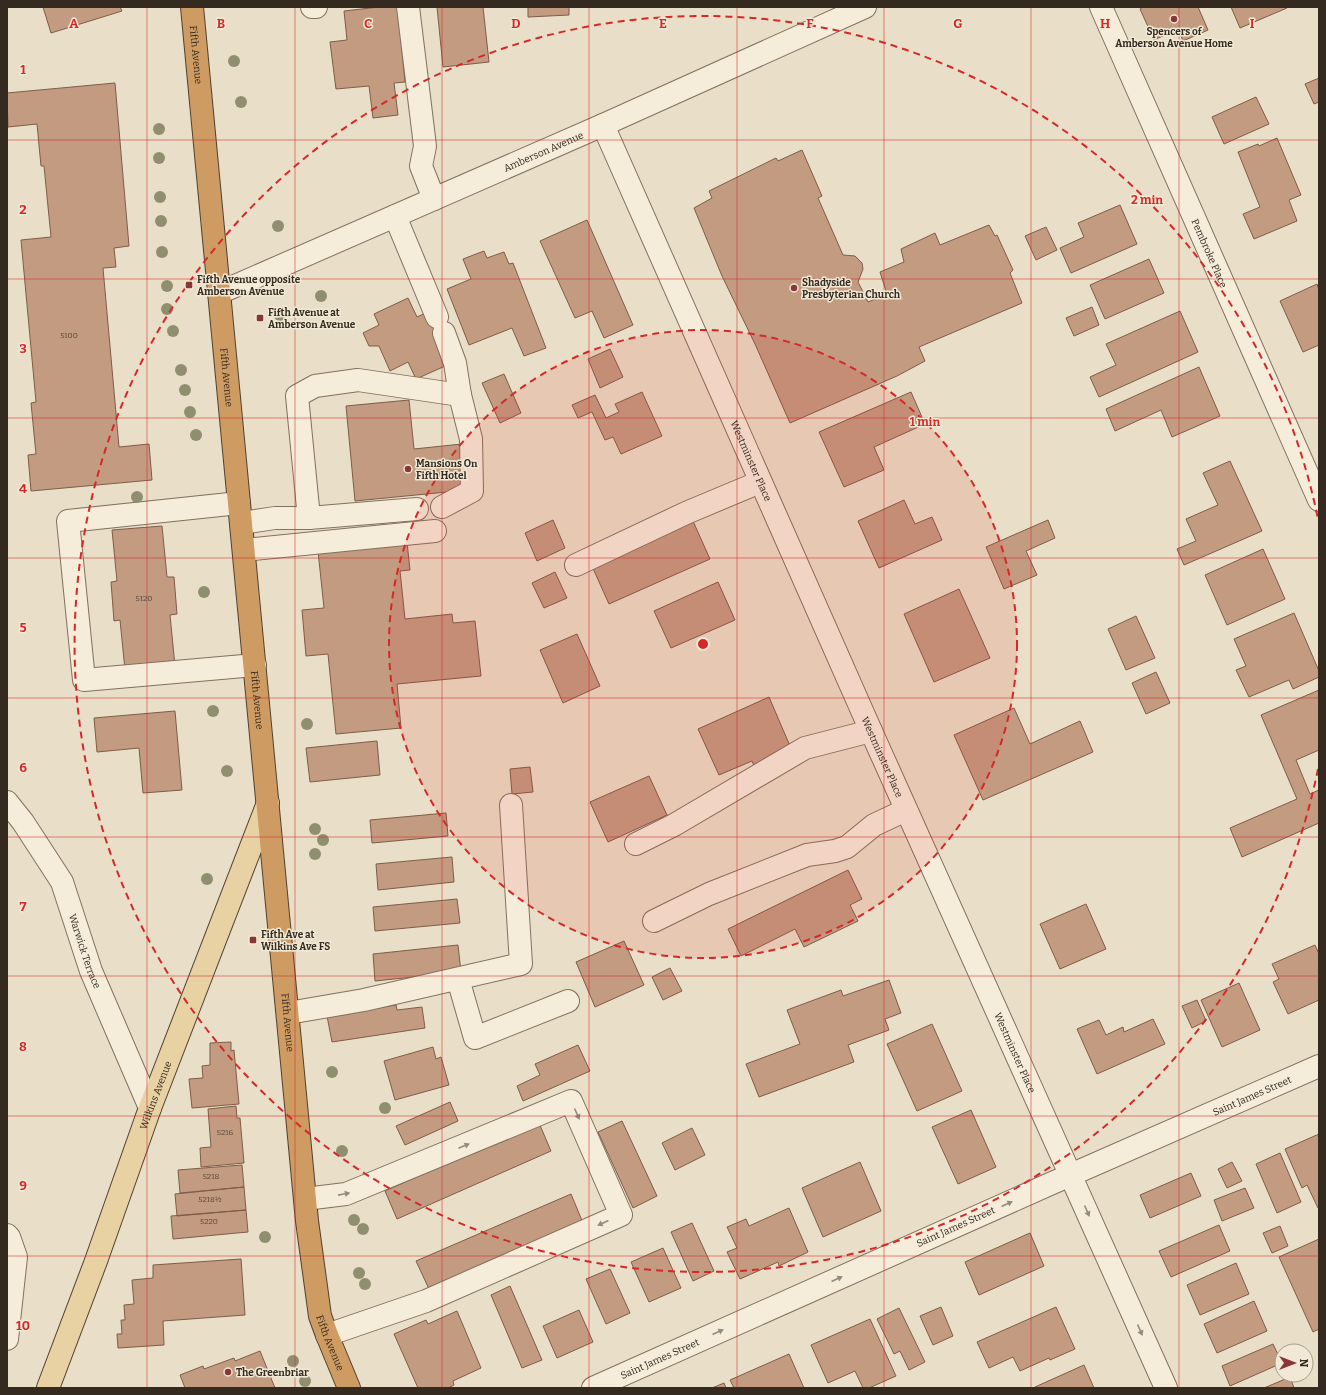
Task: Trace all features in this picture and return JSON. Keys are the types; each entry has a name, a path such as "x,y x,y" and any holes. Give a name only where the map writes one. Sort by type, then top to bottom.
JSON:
{"highway":[{"name":"Fifth Avenue","path":"192,7 307,1221 320,1316 326,1335 349,1388"}],"main road":[{"name":"Wilkins Avenue","path":"48,1388 96,1261 150,1108 268,803"}],"street":[{"path":"408,7 425,146 421,166 434,199"},
{"name":"Amberson Avenue","path":"219,293 603,125 865,7"},
{"name":"Pembroke Place","path":"1100,7 1319,500"},
{"name":"Westminster Place","path":"603,125 906,810 1166,1388"},
{"path":"395,216 455,363 460,395 471,439 472,491 442,507"},
{"path":"309,518 297,396 315,386 358,380 460,395"},
{"path":"576,564 686,513 760,482"},
{"path":"255,665 84,680 68,521 240,513 275,518 309,518 417,509"},
{"path":"244,550 435,530"},
{"path":"636,844 674,825 805,748 871,731"},
{"name":"Warwick Terrace","path":"7,802 62,882 91,971 150,1108"},
{"path":"288,1013 364,1000 521,964 511,805"},
{"path":"654,921 709,894 807,855 835,851 847,847 874,825 906,810"},
{"path":"458,979 475,1038 568,1001"},
{"name":"Saint James Street","path":"593,1388 1319,1066"},
{"path":"305,1199 346,1194 571,1101 621,1215 426,1301 326,1335"},
{"path":"7,1234 16,1257 7,1339"}],"building":[{"path":"43,7 120,7 122,11 51,33"},
{"path":"379,7 398,7 405,82 394,83 398,115 373,118 369,86 336,89 330,42 347,40 344,11"},
{"path":"437,7 483,7 489,62 443,67"},
{"path":"528,7 569,7 569,15 528,17"},
{"name":"Spencers of Amberson Avenue Home","path":"1143,7 1198,7 1208,30 1183,41 1178,29 1154,40 1140,9"},
{"path":"1231,7 1287,7 1287,8 1240,28"},
{"path":"1319,78 1319,102 1314,104 1305,84"},
{"path":"115,83 129,246 114,248 116,267 103,268 119,447 149,444 152,480 31,491 28,455 36,454 31,403 36,402 21,240 51,237 44,166 41,166 37,124 8,127 7,93"},
{"path":"1256,97 1269,124 1224,144 1212,117"},
{"path":"1277,138 1301,195 1289,200 1297,221 1254,239 1243,214 1260,207 1238,152 1258,144 1259,146"},
{"name":"Shadyside Presbyterian Church","path":"802,150 822,196 818,198 843,255 855,256 862,263 863,269 858,282 868,302 887,294 880,272 904,262 901,249 935,233 940,245 989,225 995,236 997,235 1013,270 1010,273 1022,303 919,347 925,361 897,376 790,423 755,344 722,276 694,208 712,198 709,191 776,158 778,161"},
{"path":"1120,205 1137,244 1071,273 1060,248 1084,237 1078,223"},
{"path":"587,220 633,325 604,338 592,311 575,318 540,241"},
{"path":"1046,227 1057,250 1036,260 1025,236"},
{"path":"484,251 487,258 504,252 509,264 513,263 546,348 524,356 512,328 469,345 447,289 471,279 463,259"},
{"path":"1149,259 1164,293 1105,319 1090,285"},
{"path":"1317,284 1319,290 1319,345 1303,352 1280,301"},
{"path":"408,298 417,317 428,312 452,363 416,379 408,362 390,371 379,346 369,346 363,333 379,325 374,314"},
{"path":"1092,307 1099,325 1074,336 1066,318"},
{"path":"1180,311 1198,352 1099,397 1090,377 1116,365 1106,344"},
{"path":"610,349 623,377 600,388 588,359"},
{"path":"1199,367 1220,416 1172,437 1161,410 1115,431 1106,409"},
{"path":"504,374 521,413 500,423 482,383"},
{"path":"642,392 662,436 621,454 613,437 605,440 592,412 578,418 572,405 595,395 606,418 619,412 615,404"},
{"path":"911,392 925,424 874,447 884,470 844,487 819,432"},
{"name":"Mansions On Fifth Hotel","path":"409,400 414,449 462,444 467,490 355,501 346,406"},
{"path":"1230,461 1262,531 1184,565 1177,549 1196,541 1186,519 1218,505 1203,473"},
{"path":"904,500 915,524 932,517 942,540 879,568 858,521"},
{"path":"692,519 710,559 609,604 591,564"},
{"path":"553,520 565,548 537,561 525,533"},
{"path":"1048,520 1055,538 1026,551 1037,575 1004,589 986,547"},
{"path":"162,526 167,577 174,577 177,614 170,615 175,666 125,670 120,620 114,621 111,582 117,581 112,530"},
{"path":"407,542 410,570 400,571 405,619 452,614 453,623 475,621 481,676 397,684 401,728 336,734 328,654 306,656 302,610 324,608 318,551"},
{"path":"1263,549 1285,599 1227,625 1205,575"},
{"path":"555,572 567,598 544,608 532,583"},
{"path":"718,582 735,620 671,648 654,611"},
{"path":"959,589 990,658 934,682 904,614"},
{"path":"1294,613 1319,671 1319,677 1293,689 1289,680 1249,697 1236,670 1246,666 1234,639"},
{"path":"1136,616 1155,658 1126,670 1108,629"},
{"path":"577,634 600,686 563,703 540,650"},
{"path":"1156,672 1170,703 1146,714 1132,683"},
{"path":"1319,690 1319,750 1296,760 1310,794 1319,790 1319,823 1242,857 1230,828 1297,799 1261,715"},
{"path":"769,697 793,753 756,770 752,761 719,775 698,729"},
{"path":"1014,708 1030,744 1080,721 1093,752 983,800 954,735"},
{"path":"175,711 182,790 143,793 139,748 97,752 94,718"},
{"path":"377,741 380,775 310,782 306,748"},
{"path":"530,767 533,792 512,794 510,769"},
{"path":"649,776 667,815 608,842 590,802"},
{"path":"446,813 448,836 372,843 370,820"},
{"path":"452,857 454,882 378,890 376,864"},
{"path":"848,870 862,899 850,905 858,921 804,947 795,929 741,956 728,929"},
{"path":"457,899 460,923 375,931 373,907"},
{"path":"1086,904 1106,949 1060,969 1040,924"},
{"path":"624,941 644,985 595,1007 576,962"},
{"path":"458,945 461,972 375,981 373,954"},
{"path":"1315,945 1319,954 1319,1000 1288,1014 1273,982 1279,979 1272,964"},
{"path":"670,968 682,991 663,1000 652,977"},
{"path":"889,980 901,1013 885,1019 889,1030 848,1045 854,1062 759,1097 746,1064 800,1044 787,1010 841,990 843,996"},
{"path":"1239,983 1260,1030 1222,1047 1201,1000"},
{"path":"1197,1000 1206,1021 1192,1028 1182,1006"},
{"path":"396,1005 397,1010 422,1007 425,1028 332,1042 327,1016"},
{"path":"1153,1019 1165,1044 1097,1074 1077,1029 1099,1020 1106,1035 1123,1027 1124,1032"},
{"path":"932,1024 962,1091 917,1111 887,1044"},
{"path":"231,1042 231,1051 234,1050 239,1104 192,1108 189,1079 203,1078 202,1066 210,1065 210,1043"},
{"path":"578,1045 590,1071 523,1101 517,1086 540,1075 535,1064"},
{"path":"433,1047 436,1059 441,1057 449,1085 395,1100 384,1061"},
{"path":"450,1102 458,1121 405,1145 396,1126"},
{"path":"236,1106 237,1118 240,1118 244,1163 201,1167 200,1148 211,1147 208,1109"},
{"path":"971,1110 996,1167 958,1184 932,1127"},
{"path":"622,1121 657,1196 633,1208 598,1132"},
{"path":"539,1123 551,1151 397,1219 385,1191"},
{"path":"692,1128 705,1155 675,1170 662,1143"},
{"path":"1319,1134 1318,1208 1307,1185 1302,1188 1285,1149"},
{"path":"1280,1153 1301,1202 1277,1213 1256,1164"},
{"path":"860,1162 881,1211 823,1237 802,1188"},
{"path":"1232,1162 1242,1181 1227,1188 1218,1169"},
{"path":"242,1165 244,1187 180,1193 178,1170"},
{"path":"1191,1173 1201,1196 1150,1218 1140,1195"},
{"path":"244,1187 246,1210 177,1216 175,1194"},
{"path":"1245,1188 1254,1208 1222,1221 1214,1200"},
{"path":"571,1194 583,1223 429,1289 416,1261"},
{"path":"789,1208 808,1252 779,1266 778,1262 740,1279 727,1252 737,1248 727,1227 746,1219 749,1226"},
{"path":"246,1210 248,1232 173,1239 171,1216"},
{"path":"692,1223 714,1271 693,1281 671,1232"},
{"path":"1219,1225 1230,1251 1171,1277 1159,1251"},
{"path":"1280,1226 1288,1246 1272,1253 1263,1233"},
{"path":"1030,1233 1044,1266 979,1295 965,1262"},
{"path":"1319,1239 1319,1329 1313,1332 1279,1257"},
{"path":"663,1248 681,1288 649,1302 631,1262"},
{"path":"241,1259 245,1315 163,1321 164,1345 118,1348 117,1334 122,1334 121,1320 125,1320 124,1305 134,1304 132,1280 153,1278 153,1265"},
{"path":"1236,1263 1249,1294 1200,1315 1187,1285"},
{"path":"610,1269 630,1313 606,1324 586,1279"},
{"path":"510,1286 542,1360 522,1368 491,1295"},
{"path":"1254,1301 1267,1331 1217,1353 1204,1324"},
{"path":"941,1307 953,1336 933,1345 920,1316"},
{"path":"1056,1307 1075,1349 1050,1360 1049,1358 1020,1371 1013,1357 989,1368 977,1342"},
{"path":"899,1308 925,1362 909,1370 900,1351 894,1354 877,1319"},
{"path":"579,1310 593,1342 557,1358 543,1326"},
{"path":"457,1311 481,1368 453,1381 454,1385 448,1388 418,1388 394,1334 426,1320 428,1324"},
{"path":"870,1319 896,1376 869,1388 863,1388 855,1371 828,1383 811,1345"},
{"path":"1273,1344 1274,1346 1274,1367 1230,1386 1222,1366"},
{"name":"The Greenbriar","path":"260,1351 275,1388 185,1388 180,1375 203,1366 204,1369 234,1358 235,1361"},
{"path":"789,1354 804,1388 734,1388 730,1380"},
{"path":"1084,1365 1094,1388 1035,1387"},
{"path":"724,1383 726,1388 712,1388"},
{"path":"1276,1383 1292,1383 1294,1388 1264,1388"}],"place":[{"name":"Spencers of Amberson Avenue Home","path":"1174,19"},
{"name":"Fifth Avenue opposite Amberson Avenue","path":"189,285"},
{"name":"Shadyside Presbyterian Church","path":"794,288"},
{"name":"Fifth Avenue at Amberson Avenue","path":"260,318"},
{"name":"Mansions On Fifth Hotel","path":"408,469"},
{"name":"Fifth Ave at Wilkins Ave FS","path":"253,940"},
{"name":"The Greenbriar","path":"228,1372"}]}
